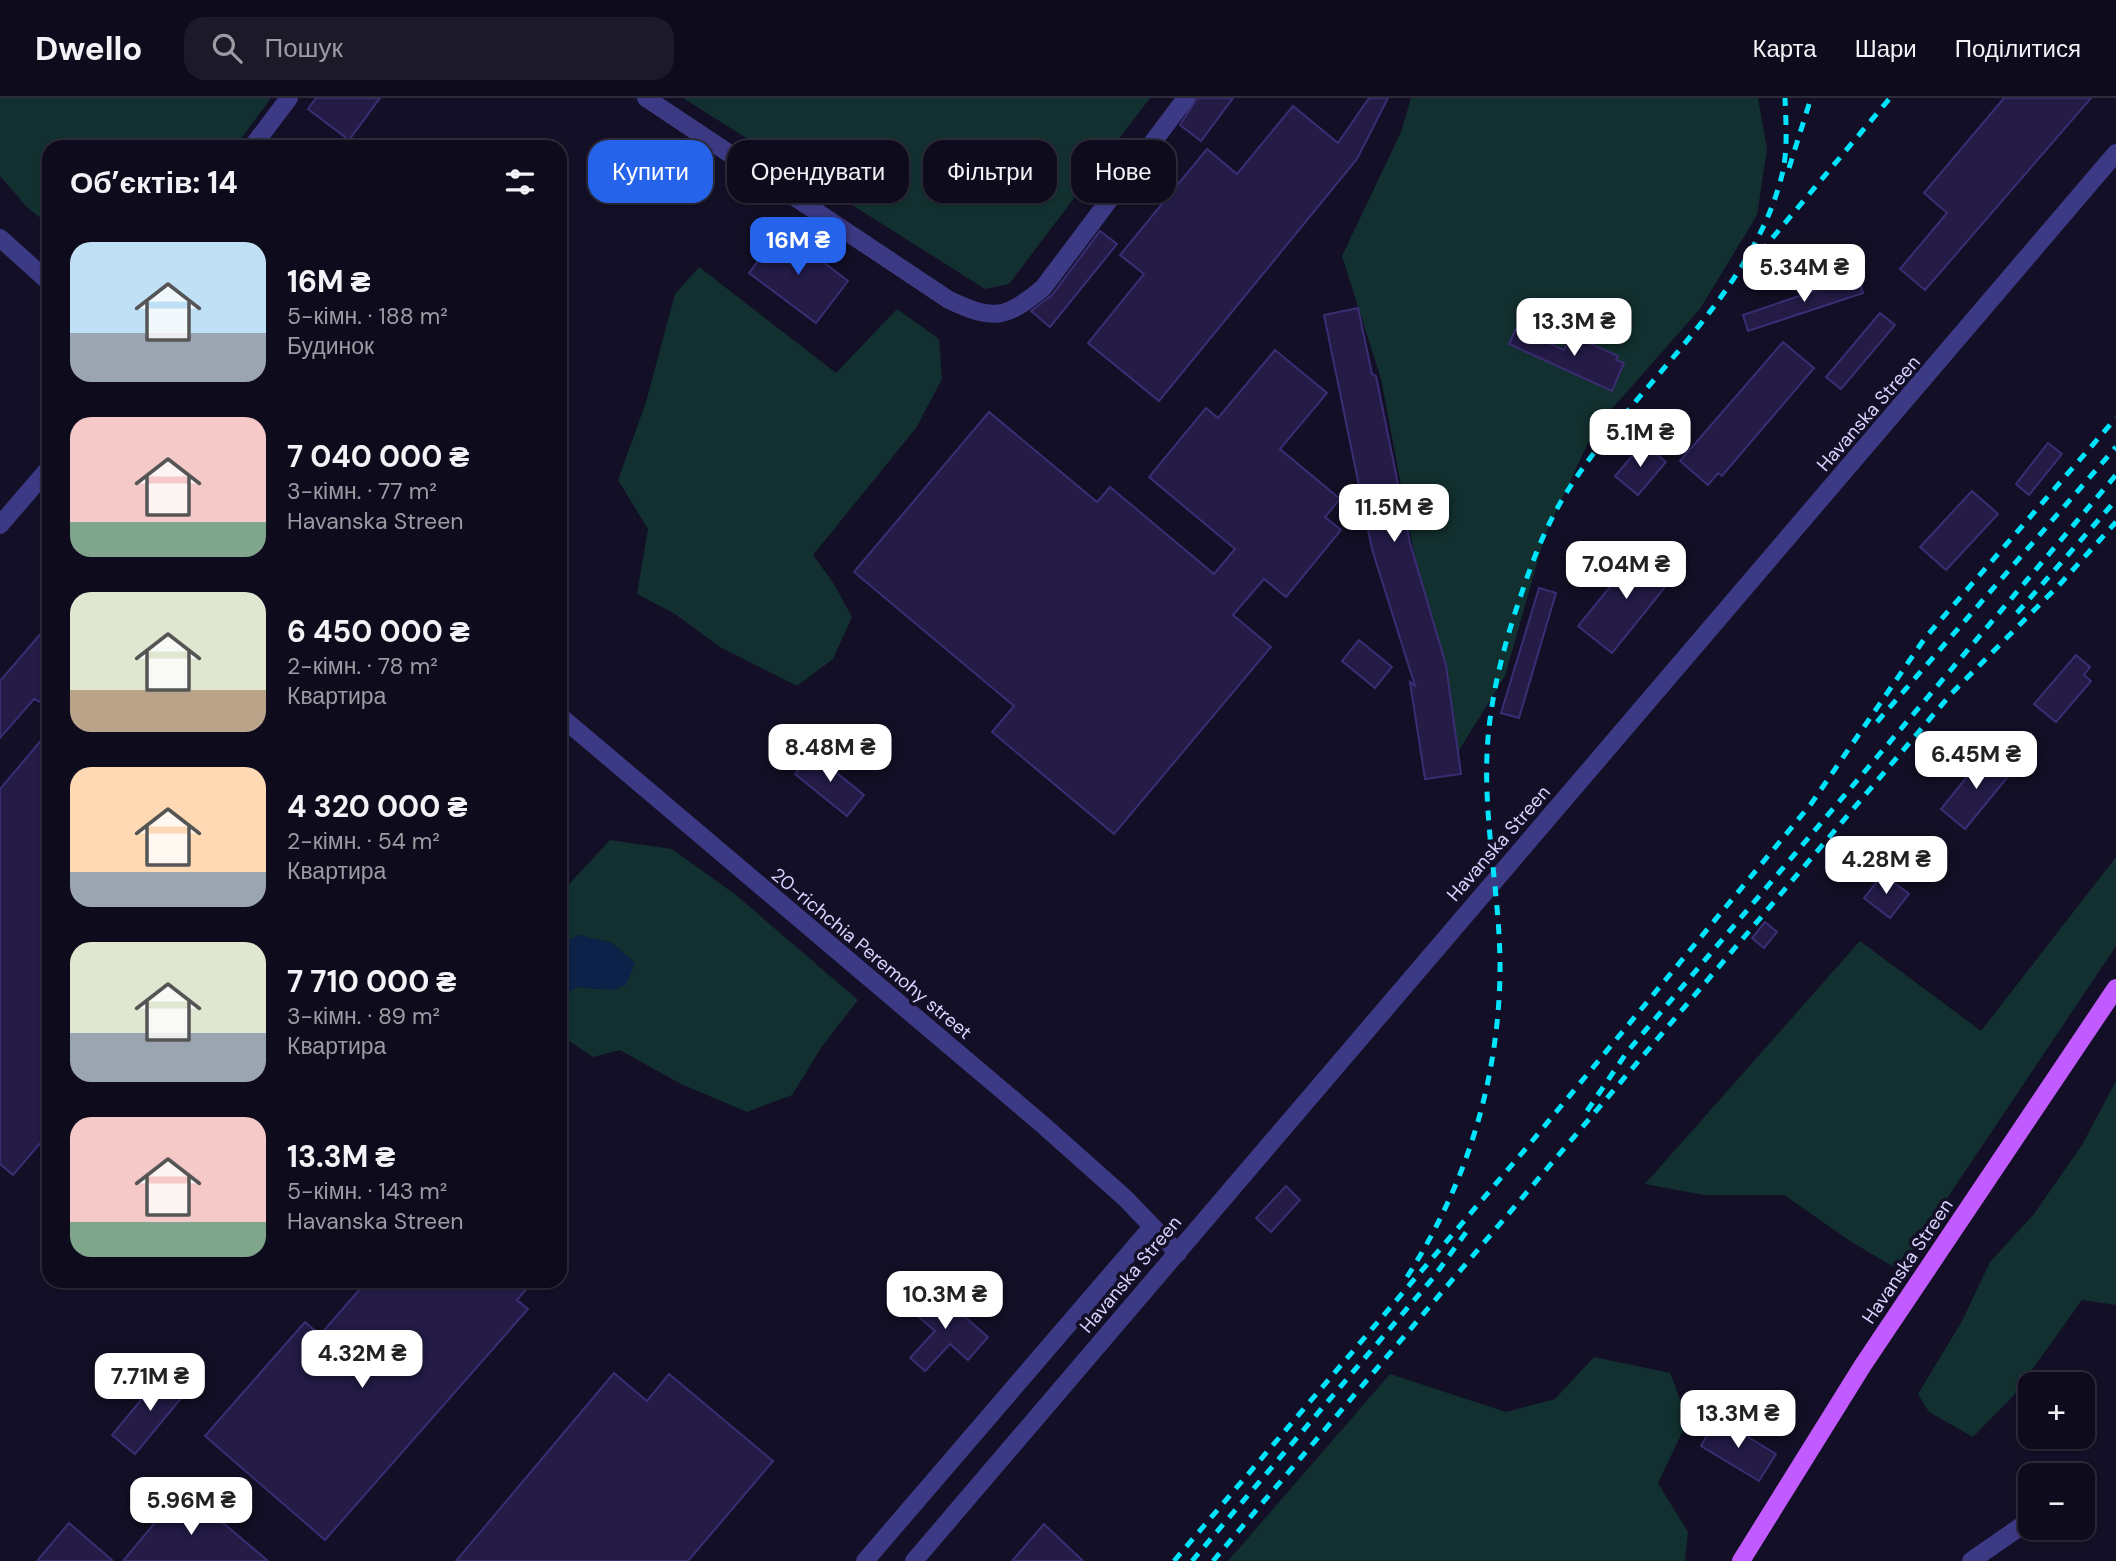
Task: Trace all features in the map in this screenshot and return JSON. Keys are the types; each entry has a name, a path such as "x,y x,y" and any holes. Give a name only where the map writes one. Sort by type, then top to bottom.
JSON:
{"main road":[{"name":"Havanska Streen","path":"1741,1561 1870,1355 2116,988"}],"street":[{"path":"257,140 289,98"},
{"path":"646,98 949,300 982,315 1016,310 1043,288 1186,98"},
{"name":"Havanska Streen","path":"914,1561 1178,1253 1198,1225 2116,153"},
{"path":"0,238 42,276"},
{"path":"0,525 42,476"},
{"name":"20-richchia Peremohy street","path":"567,722 1043,1125 1125,1198 1178,1253"},
{"name":"Havanska Streen","path":"865,1561 1151,1228"},
{"path":"1971,1561 2018,1528"}],"green space":[{"path":"0,98 271,98 240,140 42,140 42,219 26,206 0,176"},
{"path":"683,98 1150,98 1118,140 1071,140 1071,202 1009,284 985,289 849,203 909,203 909,140 749,140"},
{"path":"1411,98 1758,98 1767,149 1757,215 1700,309 1595,428 1545,535 1505,676 1458,752 1413,548 1381,379 1342,256 1401,132"},
{"path":"699,267 836,373 897,309 939,339 942,379 916,428 813,555 832,581 852,617 833,659 797,686 720,647 675,614 637,594 648,529 618,480 646,402 675,294"},
{"path":"610,840 672,849 736,895 858,1000 823,1045 792,1095 747,1112 681,1084 620,1050 593,1057 567,1040 567,992 580,987 612,990 635,963 612,943 578,935 567,941 567,886"},
{"path":"2116,857 2116,946 1899,1270 1850,1241 1784,1195 1704,1195 1645,1184 1860,941 1981,1031"},
{"path":"2116,1081 2116,1305 2082,1300 2030,1372 2018,1372 2018,1389 2014,1395 1973,1437 1929,1412 1918,1394 1962,1321 1990,1262 2034,1214 2082,1145"},
{"path":"1594,1357 1670,1373 1688,1420 1658,1483 1688,1532 1685,1561 1228,1561 1390,1374 1506,1412 1555,1399"}],"water":[{"path":"578,935 612,943 635,963 626,985 612,990 580,987 567,992 567,941"}],"building":[{"path":"316,98 380,98 349,140 308,109"},
{"path":"1197,98 1233,98 1201,141 1180,125"},
{"path":"1369,98 1388,98 1357,159 1159,401 1088,343 1144,274 1120,255 1163,203 1176,203 1176,187 1207,149 1237,174 1293,106 1338,143"},
{"path":"2004,98 2091,98 1925,290 1900,269 1947,213 1924,193"},
{"path":"781,230 848,281 816,323 749,273"},
{"path":"1100,231 1117,244 1050,327 1031,311 1052,295"},
{"path":"1858,276 1863,293 1748,331 1743,315"},
{"path":"1358,308 1372,374 1376,376 1410,543 1446,665 1461,774 1425,779 1410,682 1415,686 1372,549 1324,315"},
{"path":"1880,313 1895,325 1841,389 1826,377"},
{"path":"1516,328 1564,350 1571,335 1618,356 1616,360 1624,363 1612,391 1509,344"},
{"path":"1783,342 1814,368 1722,476 1718,473 1708,485 1680,461"},
{"path":"1275,350 1327,393 1280,449 1340,499 1325,517 1341,530 1286,597 1264,579 1233,615 1271,647 1114,834 992,732 1014,706 854,572 989,412 1097,502 1110,487 1214,574 1235,549 1149,477 1206,408 1218,418"},
{"path":"1643,443 1666,462 1638,495 1615,476"},
{"path":"2048,443 2062,454 2029,495 2016,484"},
{"path":"1972,491 1998,514 1946,570 1920,547"},
{"path":"1641,549 1674,576 1612,653 1578,626"},
{"path":"1539,588 1556,593 1519,718 1501,713"},
{"path":"42,632 42,703 34,699 0,738 0,681"},
{"path":"1359,640 1392,667 1375,688 1342,661"},
{"path":"2076,655 2090,667 2084,675 2091,681 2056,722 2034,704"},
{"path":"42,739 42,1141 13,1175 0,1164 0,789"},
{"path":"812,753 864,795 847,816 795,774"},
{"path":"1986,753 2011,773 1965,829 1941,809"},
{"path":"1883,874 1909,894 1890,918 1864,898"},
{"path":"1765,922 1777,932 1764,948 1752,938"},
{"path":"1286,1186 1300,1200 1271,1232 1256,1218"},
{"path":"361,1288 527,1288 517,1300 528,1309 325,1540 205,1436 305,1322 320,1335"},
{"path":"933,1289 988,1337 968,1360 950,1344 925,1371 910,1358 935,1331 913,1312"},
{"path":"165,1371 188,1390 135,1454 112,1435"},
{"path":"614,1373 647,1401 669,1374 773,1461 688,1561 456,1561"},
{"path":"1717,1418 1776,1454 1759,1481 1701,1446"},
{"path":"183,1489 268,1561 123,1561"},
{"path":"69,1523 113,1561 37,1561"},
{"path":"1044,1524 1083,1561 1012,1561"}],"railway":[{"path":"1407,1277 1428,1242 1462,1169 1475,1132 1493,1054 1498,1015 1500,947 1488,810 1488,734 1494,693 1515,612 1543,538 1570,487 1626,413 1719,300 1767,219 1784,166 1785,98"},
{"path":"1789,168 1811,98"},
{"path":"1748,267 1890,98"},
{"path":"1174,1561 1528,1146 1811,804 1925,638 2116,418"},
{"path":"1877,722 2116,447"},
{"path":"1587,1111 1627,1052 2116,475"},
{"path":"2017,613 2116,500"},
{"path":"1213,1561 1951,694 2061,583 2116,522"},
{"path":"1192,1561 1433,1278 1467,1231"}]}
